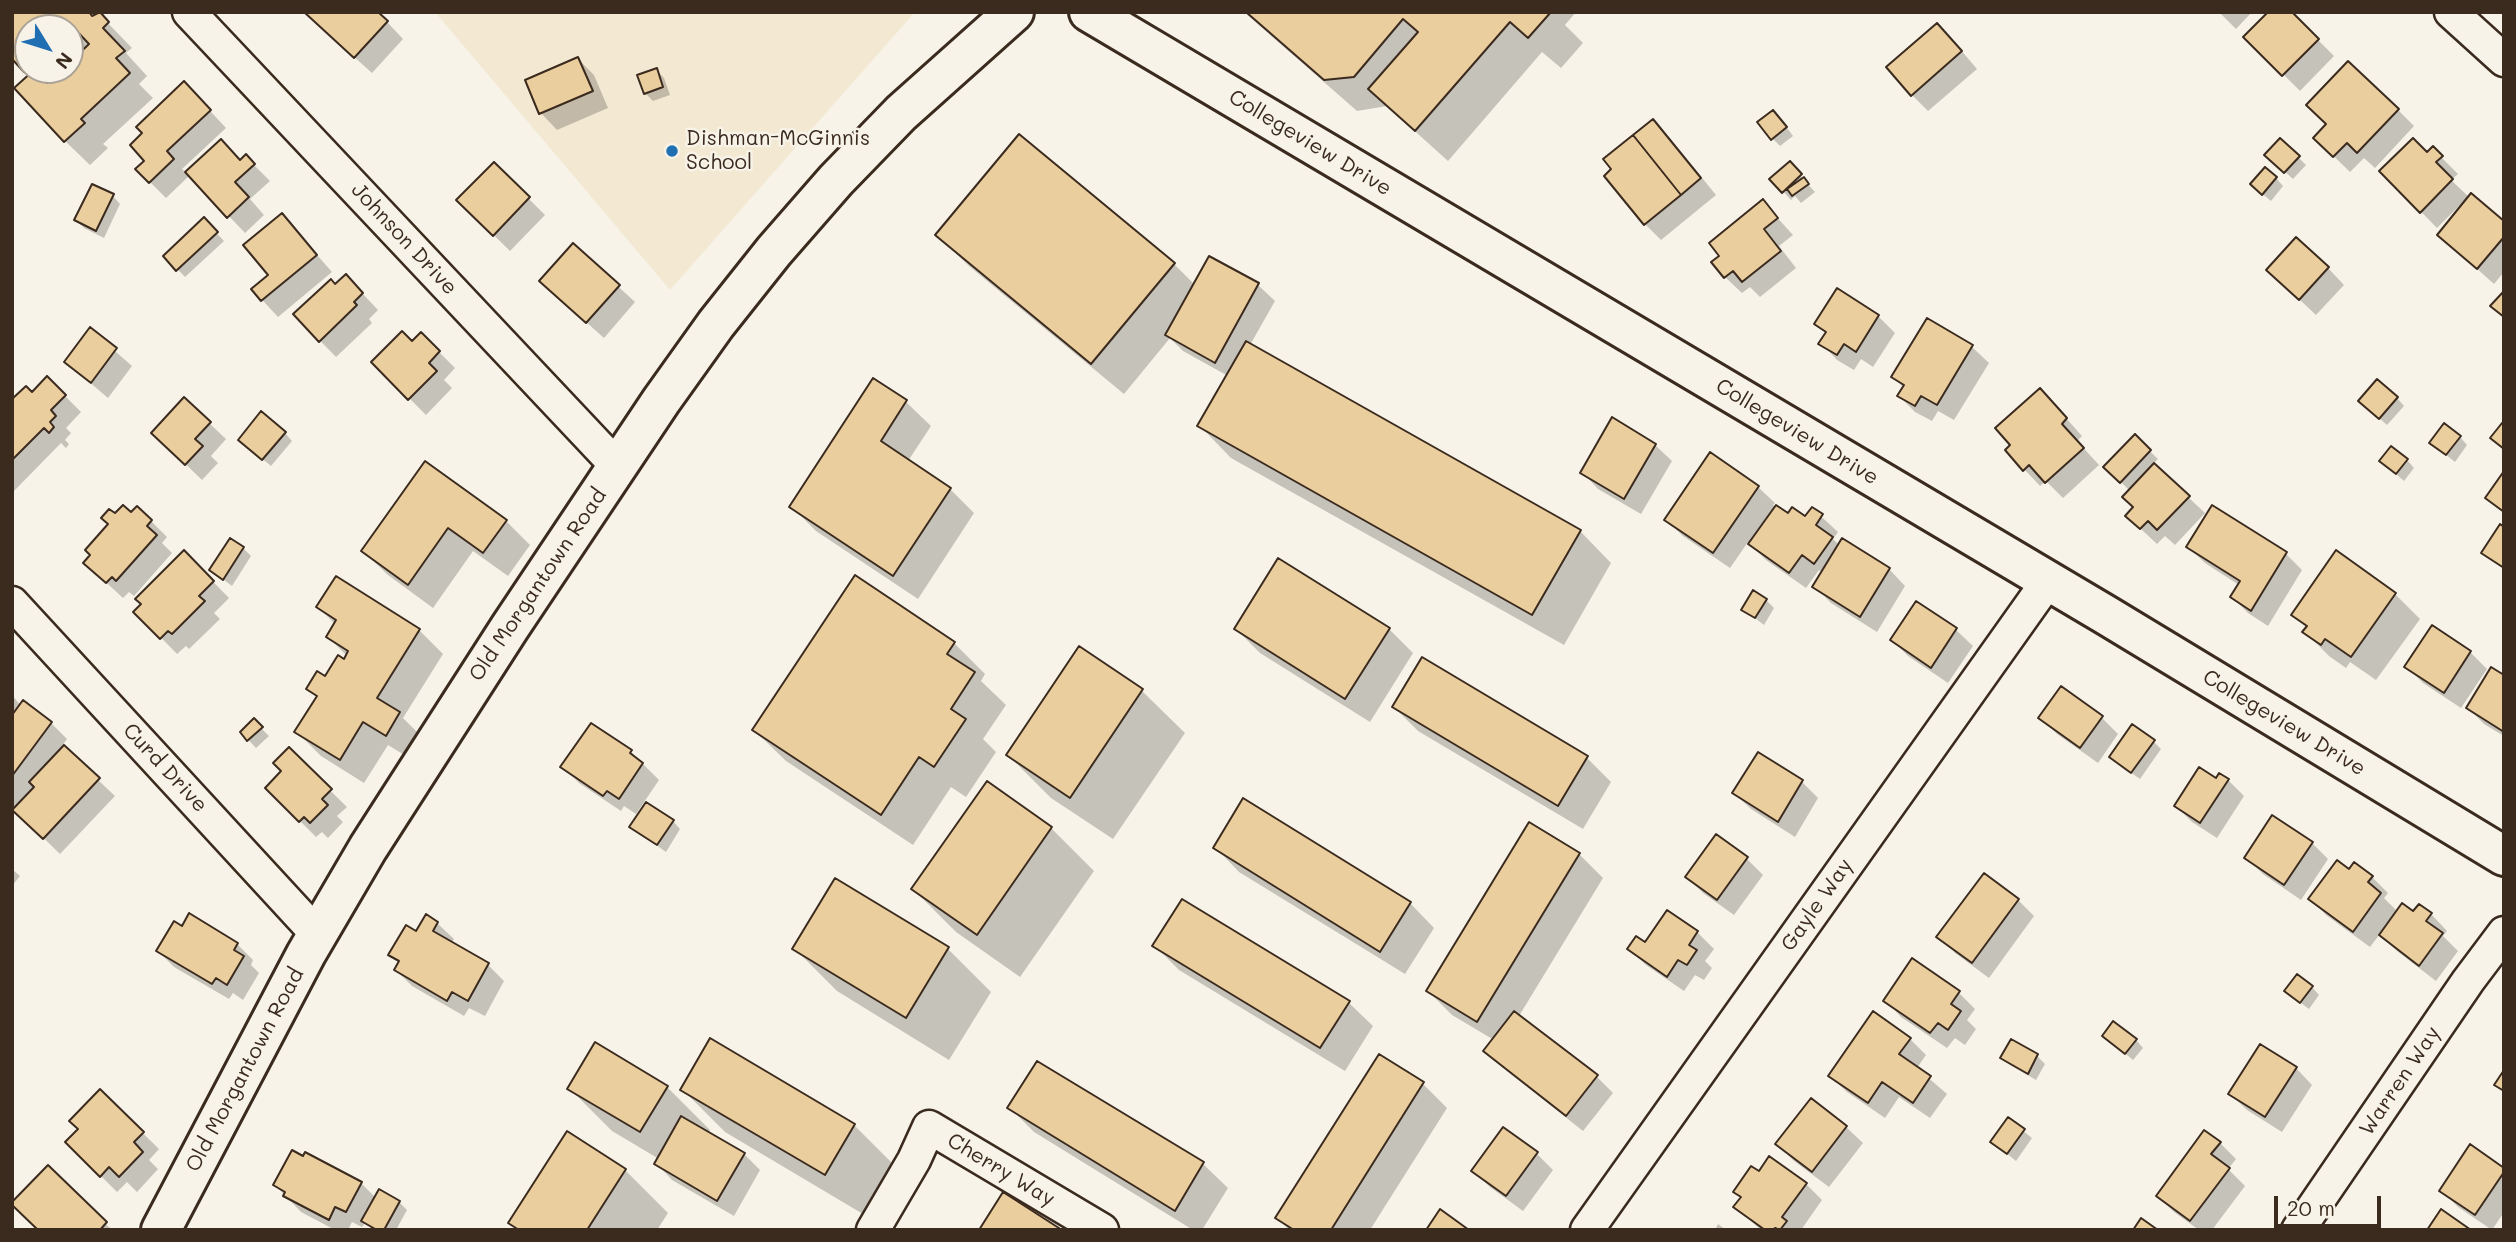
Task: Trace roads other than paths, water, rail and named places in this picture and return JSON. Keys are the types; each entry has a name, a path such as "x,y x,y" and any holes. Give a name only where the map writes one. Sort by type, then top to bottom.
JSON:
{"street":[{"name":"Johnson Drive","path":"190,12 617,466"},
{"name":"Old Morgantown Road","path":"161,1230 317,934 419,766 617,466 716,324 774,251 836,180 901,113 1014,12"},
{"name":"Collegeview Drive","path":"1089,12 2048,581 2504,856"},
{"path":"2451,12 2504,61"},
{"name":"Gayle Way","path":"1587,1230 2048,581"},
{"name":"Curd Drive","path":"12,603 317,934"},
{"name":"Warren Way","path":"2298,1230 2468,981 2504,933"},
{"name":"Cherry Way","path":"873,1230 914,1160 929,1128 1102,1230"}],"place":[{"name":"Dishman-McGinnis School","path":"672,151"}]}
